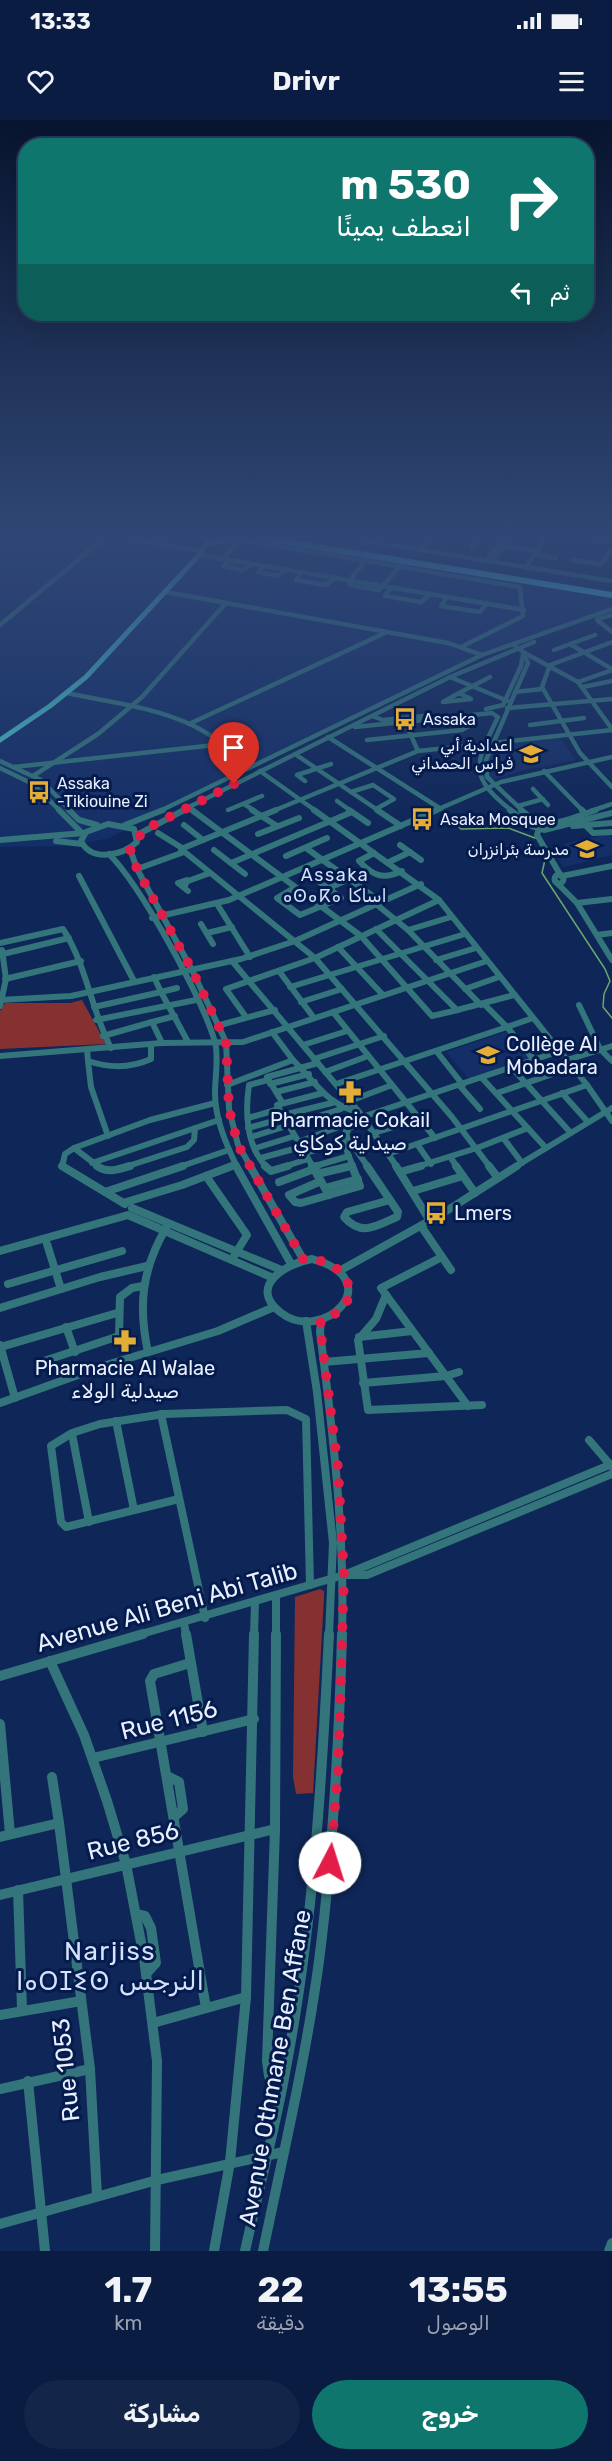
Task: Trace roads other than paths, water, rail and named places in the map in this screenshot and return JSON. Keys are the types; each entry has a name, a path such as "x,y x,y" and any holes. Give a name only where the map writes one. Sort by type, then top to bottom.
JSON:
{"main road":[{"path":"1,738 67,693 119,639"}],"street":[{"path":"33,776 58,761 131,707 157,683 195,639"},
{"path":"189,724 371,639"},
{"path":"424,639 461,647 482,656"},
{"path":"461,647 476,639"},
{"path":"0,761 33,776 46,785 79,820 99,825 125,825 144,819 482,656 526,639"},
{"path":"137,835 450,677 542,639"},
{"path":"554,650 583,639"},
{"path":"550,665 612,642"},
{"path":"513,644 528,663 485,767 491,787 508,808 542,827 612,823"},
{"path":"570,644 612,670"},
{"path":"493,743 612,729 578,682 550,665 523,654"},
{"path":"503,704 521,666 523,654"},
{"path":"550,665 542,689 568,735 588,762 612,787"},
{"path":"578,682 612,670"},
{"path":"450,677 509,708 612,699"},
{"path":"459,693 471,699 460,702 443,702 470,686 490,677"},
{"path":"583,687 612,681"},
{"path":"515,692 542,689"},
{"path":"67,693 131,707 189,724 254,765"},
{"path":"372,716 385,720 511,701"},
{"path":"344,730 465,715 490,713 498,716 478,759 479,777 542,827 544,843 569,894"},
{"path":"367,740 466,728 469,724 465,715"},
{"path":"530,725 584,718"},
{"path":"405,722 418,751"},
{"path":"328,737 441,809"},
{"path":"14,767 224,744"},
{"path":"137,869 222,831 418,751 485,744"},
{"path":"295,754 401,826"},
{"path":"152,918 218,904 491,787 544,771 612,757"},
{"path":"305,781 298,774 331,764"},
{"path":"0,768 33,784 84,833"},
{"path":"260,771 328,821 421,884 439,900 609,1110 612,1121"},
{"path":"544,771 584,812"},
{"path":"351,792 374,785 394,799 376,809"},
{"path":"533,789 548,805"},
{"path":"228,810 262,796"},
{"path":"518,806 543,799"},
{"path":"337,801 368,823"},
{"path":"244,804 277,826"},
{"path":"542,827 612,804"},
{"path":"189,807 280,878 361,936 432,1016 514,995"},
{"path":"231,863 352,812"},
{"path":"565,826 589,817 612,813"},
{"path":"258,834 298,818"},
{"path":"0,842 84,833 99,825"},
{"path":"0,842 59,841 82,844 92,852 109,854 130,849 137,842 134,829 125,825"},
{"path":"184,825 203,840"},
{"path":"585,825 593,834 612,833"},
{"path":"82,844 84,833"},
{"path":"158,833 183,850 315,958 434,1095 498,1178"},
{"path":"286,856 327,838"},
{"path":"400,845 421,860"},
{"path":"306,848 350,879 408,930 465,989 507,1027 535,1060"},
{"path":"130,849 137,869 220,1025 226,1042 227,1085 231,1117 238,1145 303,1259"},
{"path":"214,850 245,874"},
{"path":"388,862 410,852"},
{"path":"374,853 359,860 369,870 383,879 402,871"},
{"path":"109,854 122,866 196,1000 214,1042 215,1103 229,1150 290,1262"},
{"path":"553,864 554,879 577,903 612,960"},
{"path":"554,879 612,866"},
{"path":"329,888 369,870"},
{"path":"184,882 210,873"},
{"path":"79,876 134,981"},
{"path":"294,888 277,898 300,915 341,898 317,880"},
{"path":"111,1047 96,1020 90,991 81,961 69,938 60,928 0,943 2,971 5,979 1,1002 59,997 90,991 181,971 232,962 250,957 295,941 421,884"},
{"path":"577,903 612,899"},
{"path":"246,1017 225,990 315,958 439,900"},
{"path":"218,904 250,957"},
{"path":"408,930 451,917"},
{"path":"201,924 213,944"},
{"path":"207,933 232,927"},
{"path":"376,929 426,981 458,1010"},
{"path":"597,934 612,933"},
{"path":"290,987 402,955 465,934"},
{"path":"2,956 69,938"},
{"path":"338,947 383,995"},
{"path":"436,960 476,948"},
{"path":"5,979 81,961"},
{"path":"232,962 350,1101 413,1191 430,1221"},
{"path":"0,1056 162,1043 248,1040 487,962"},
{"path":"279,971 314,1018"},
{"path":"154,977 188,1042"},
{"path":"465,989 500,977"},
{"path":"94,1007 177,988"},
{"path":"301,1002 342,989"},
{"path":"96,1020 196,1000"},
{"path":"579,1005 600,1049 612,1061"},
{"path":"220,1025 275,1010"},
{"path":"333,1012 435,1138"},
{"path":"103,1036 175,1016"},
{"path":"336,1084 533,1018"},
{"path":"152,1022 162,1043"},
{"path":"303,1045 347,1031"},
{"path":"272,1032 293,1060 309,1074 332,1103 362,1117"},
{"path":"327,1192 288,1125 276,1092 267,1077 303,1068 358,1044 384,1036"},
{"path":"88,1061 100,1065 142,1063 152,1058 151,1044"},
{"path":"567,1060 612,1046"},
{"path":"87,1049 91,1087 108,1136"},
{"path":"261,1158 301,1147 362,1117 462,1086 560,1051"},
{"path":"437,1052 480,1109"},
{"path":"325,1072 368,1056"},
{"path":"227,1085 293,1060"},
{"path":"498,1093 573,1067"},
{"path":"512,1068 570,1132"},
{"path":"301,1147 272,1171 261,1158 250,1137 248,1128 249,1086 309,1074"},
{"path":"482,1078 546,1148"},
{"path":"276,1092 315,1082"},
{"path":"388,1154 587,1084"},
{"path":"350,1101 392,1085"},
{"path":"248,1128 323,1093"},
{"path":"562,1093 587,1121"},
{"path":"215,1103 150,1120 74,1148 65,1154 62,1167 132,1208 279,1269"},
{"path":"248,1118 332,1103"},
{"path":"250,1137 341,1109"},
{"path":"341,1270 430,1221 587,1121 609,1110"},
{"path":"349,1156 316,1173 289,1195 298,1204 358,1179 342,1138 346,1131 362,1117"},
{"path":"374,1133 420,1119"},
{"path":"92,1163 219,1120"},
{"path":"74,1148 103,1170 112,1171 187,1147 194,1140 195,1128"},
{"path":"400,1172 451,1158 528,1128"},
{"path":"346,1131 347,1137 390,1200 398,1212 397,1216 369,1228 352,1227 344,1216 347,1212 390,1200"},
{"path":"504,1139 522,1163"},
{"path":"256,1148 301,1147 343,1142"},
{"path":"417,1144 431,1164"},
{"path":"105,1192 229,1150"},
{"path":"451,1158 475,1193"},
{"path":"123,1203 236,1164"},
{"path":"279,1182 353,1165"},
{"path":"206,1176 247,1235 231,1260"},
{"path":"413,1191 464,1176"},
{"path":"0,1251 126,1215 132,1208"},
{"path":"126,1215 271,1277"},
{"path":"148,1352 139,1314 143,1286 147,1266 169,1223"},
{"path":"421,1226 451,1270"},
{"path":"47,1244 61,1289"},
{"path":"8,1284 122,1251"},
{"path":"442,1257 382,1285 386,1295 468,1406"},
{"path":"303,1259 328,1262 341,1270 349,1283 347,1301 337,1312 321,1320 306,1321 288,1317 274,1307 268,1295 271,1277 290,1262 303,1259"},
{"path":"0,1308 147,1266"},
{"path":"44,1361 119,1336 117,1313 125,1288 143,1286"},
{"path":"386,1295 381,1312 359,1337 366,1408 370,1411 482,1405"},
{"path":"0,1403 148,1352 218,1331 274,1307"},
{"path":"15,1398 0,1346 117,1313"},
{"name":"Avenue Othmane Ben Affane","path":"263,2251 309,2027 328,1886 338,1773 344,1575 338,1468 324,1362 321,1320"},
{"name":"Avenue Othmane Ben Affane","path":"245,2251 279,2096 295,2009 315,1855 325,1734 332,1578 329,1503 306,1321"},
{"path":"66,1327 75,1352"},
{"path":"359,1337 412,1330"},
{"path":"324,1362 429,1353"},
{"path":"363,1383 446,1376 459,1372"},
{"path":"179,1499 68,1527 61,1522 50,1447 72,1434 117,1421 161,1414 287,1410 306,1419 310,1585"},
{"path":"161,1414 205,1618"},
{"path":"117,1421 134,1510"},
{"path":"72,1434 89,1522"},
{"path":"589,1440 612,1467"},
{"name":"Avenue Ali Beni Abi Talib","path":"0,1676 205,1618 332,1578 344,1575 367,1575 612,1467"},
{"path":"276,1596 275,1829 267,2061 271,2084 279,2096"},
{"path":"214,2251 230,2162 246,1997 255,1602"},
{"path":"183,1623 203,1732"},
{"path":"50,1661 93,1758 126,1864 136,1914 157,2061 154,2106 157,2180 155,2251"},
{"path":"190,1663 150,1678 206,2008"},
{"name":"Rue 1156","path":"93,1758 254,1719"},
{"path":"0,1724 5,1836 59,1822"},
{"name":"Rue 1053","path":"52,1777 90,2069 97,2195"},
{"name":"Rue 856","path":"0,1895 275,1829"},
{"path":"18,1890 22,2009"},
{"path":"153,2023 246,1997"},
{"path":"0,2014 81,2001"},
{"path":"0,2089 90,2069"},
{"path":"28,2081 45,2251"},
{"path":"0,2223 97,2195 230,2162 283,2152"},
{"path":"609,2251 612,2243"}],"waterway":[{"path":"448,817 461,829 508,828 535,838"},
{"path":"546,855 542,873 605,969 610,981 604,994 603,1007 612,1018"}],"place":[{"name":"Assaka","path":"405,719"},
{"name":"اعدادية أبي فراس الحمداني","path":"531,754"},
{"name":"Assaka -Tikiouine Zi","path":"39,792"},
{"name":"Asaka Mosquee","path":"422,819"},
{"name":"مدرسة بئرانزران","path":"587,849"},
{"name":"Collège Al Mobadara","path":"488,1055"},
{"name":"Pharmacie Cokail صيدلية كوكاي","path":"350,1092"},
{"name":"Lmers","path":"436,1213"},
{"name":"Pharmacie Al Walae صيدلية الولاء","path":"125,1341"}],"district":[{"name":"Assaka ⴰⵙⴰⴽⴰ اساكا","path":"335,885"},
{"name":"Narjiss ⵏⴰⵔⵊⵉⵙ النرجس","path":"110,1966"}]}
